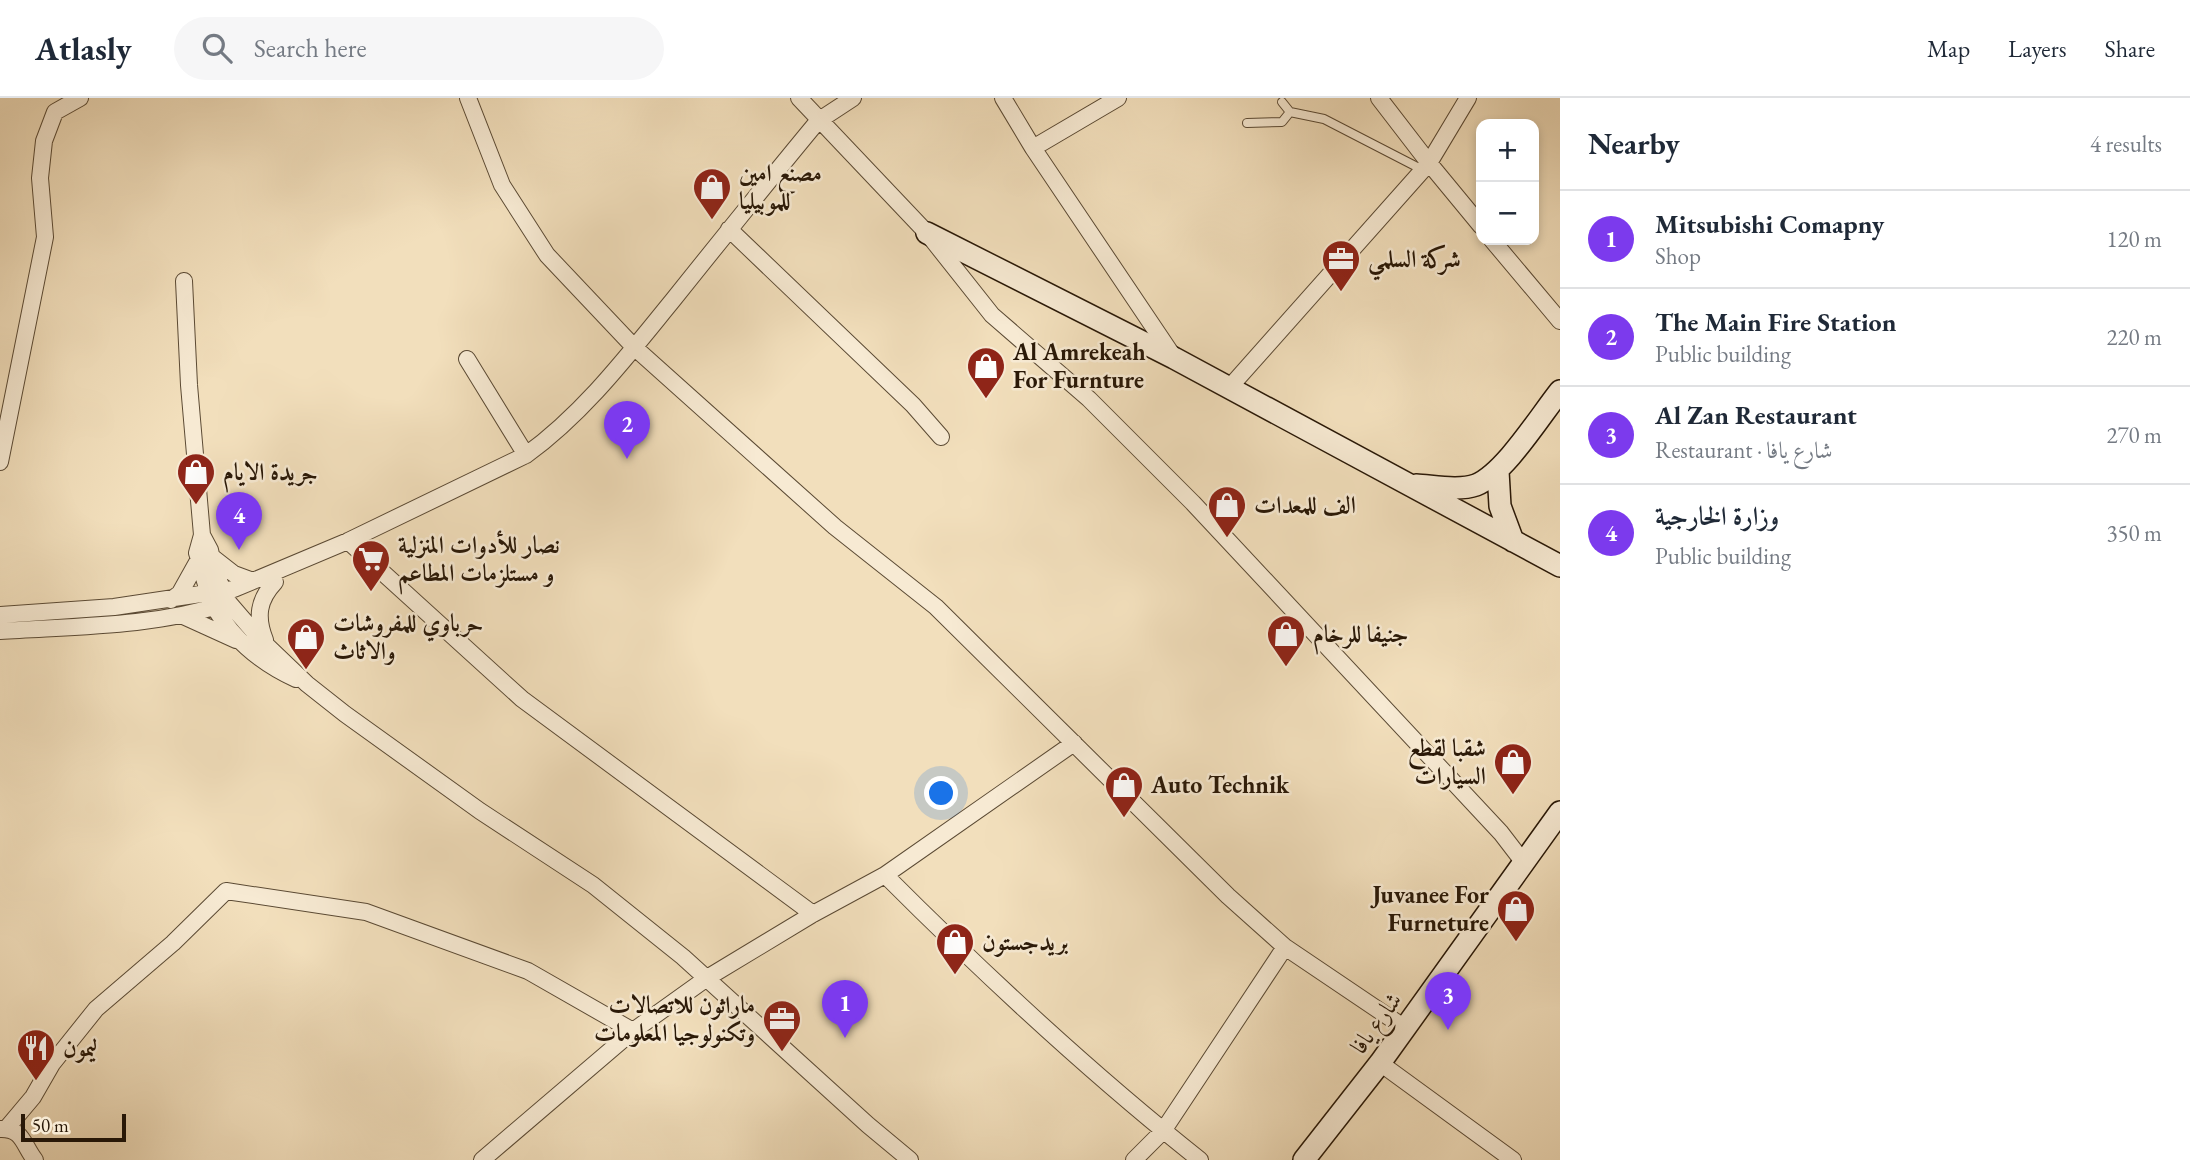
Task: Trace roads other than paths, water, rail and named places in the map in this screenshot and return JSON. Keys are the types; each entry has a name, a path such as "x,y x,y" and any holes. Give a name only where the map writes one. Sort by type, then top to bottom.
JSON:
{"street":[{"path":"0,462 45,237 40,178 44,141 54,112 80,98"},
{"path":"468,98 502,185 547,255 635,347 835,527 936,607 1228,896 1285,947 1405,1028"},
{"path":"799,98 927,233 992,315 1089,399 1193,503 1501,832 1524,863"},
{"path":"0,615 172,600 219,599 234,589 348,541 526,455 577,413 635,347 818,121 853,98"},
{"path":"1003,98 1033,148 1174,358"},
{"path":"1033,148 1118,98"},
{"path":"1379,98 1426,167 1476,221"},
{"path":"1229,388 1426,167 1468,98"},
{"path":"729,229 912,405 940,437"},
{"path":"927,233 1174,358 1560,566"},
{"path":"1496,245 1560,321"},
{"path":"184,281 189,385 202,535 197,553 234,574 253,581"},
{"path":"467,359 526,455"},
{"path":"1409,484 1446,487 1475,485 1498,471 1560,391"},
{"path":"1498,471 1500,506 1513,541"},
{"path":"0,631 116,623 181,615 219,599 275,582 348,541"},
{"path":"348,541 522,699 813,914"},
{"path":"205,558 219,599 246,646"},
{"path":"172,600 205,558"},
{"path":"267,646 259,613 263,597 275,582"},
{"path":"219,599 307,684 345,714 480,811 593,885 706,978 909,1160"},
{"path":"181,615 218,630 246,646 270,667 307,684"},
{"path":"489,1158 634,1031 706,978 813,914 885,875 1074,743"},
{"name":"شارع يافا","path":"1304,1160 1386,1067 1405,1028 1560,813"},
{"name":"شارع يافا","path":"1321,1160 1386,1067 1560,832"},
{"path":"885,875 1018,1003 1163,1131 1200,1160"},
{"path":"3,1129 33,1097 52,1064 96,1009 173,943 226,891 366,912 527,971 634,1031"},
{"path":"1134,1160 1163,1131 1285,947"},
{"path":"1386,1067 1513,1160"},
{"path":"28,1153 33,1097"},
{"path":"3,1129 17,1132 28,1153"}],"lane":[{"path":"1282,102 1290,112 1324,119 1426,167"},
{"path":"1247,123 1282,122 1290,112"}],"place":[{"name":"مصنع امين للموبيليا","path":"712,221"},
{"name":"شركة السلمي","path":"1341,293"},
{"name":"Al Amrekeah For Furnture","path":"986,400"},
{"name":"The Main Fire Station","path":"627,459"},
{"name":"جريدة الايام","path":"196,506"},
{"name":"الف للمعدات","path":"1227,539"},
{"name":"وزارة الخارجية","path":"239,550"},
{"name":"نصار للأدوات المنزلية و مستلزمات المطاعم","path":"371,593"},
{"name":"جنيفا للرخام","path":"1286,668"},
{"name":"حرباوي للمفروشات والاثاث","path":"306,671"},
{"name":"شقبا لقطع السيارات","path":"1513,796"},
{"name":"Auto Technik","path":"1124,819"},
{"name":"Juvanee For Furneture","path":"1516,943"},
{"name":"بريدجستون","path":"955,976"},
{"name":"Al Zan Restaurant","path":"1448,1030"},
{"name":"Mitsubishi Comapny","path":"845,1038"},
{"name":"ماراثون للاتصالات وتكنولوجيا المعلومات","path":"782,1053"},
{"name":"ليمون","path":"36,1082"}]}
